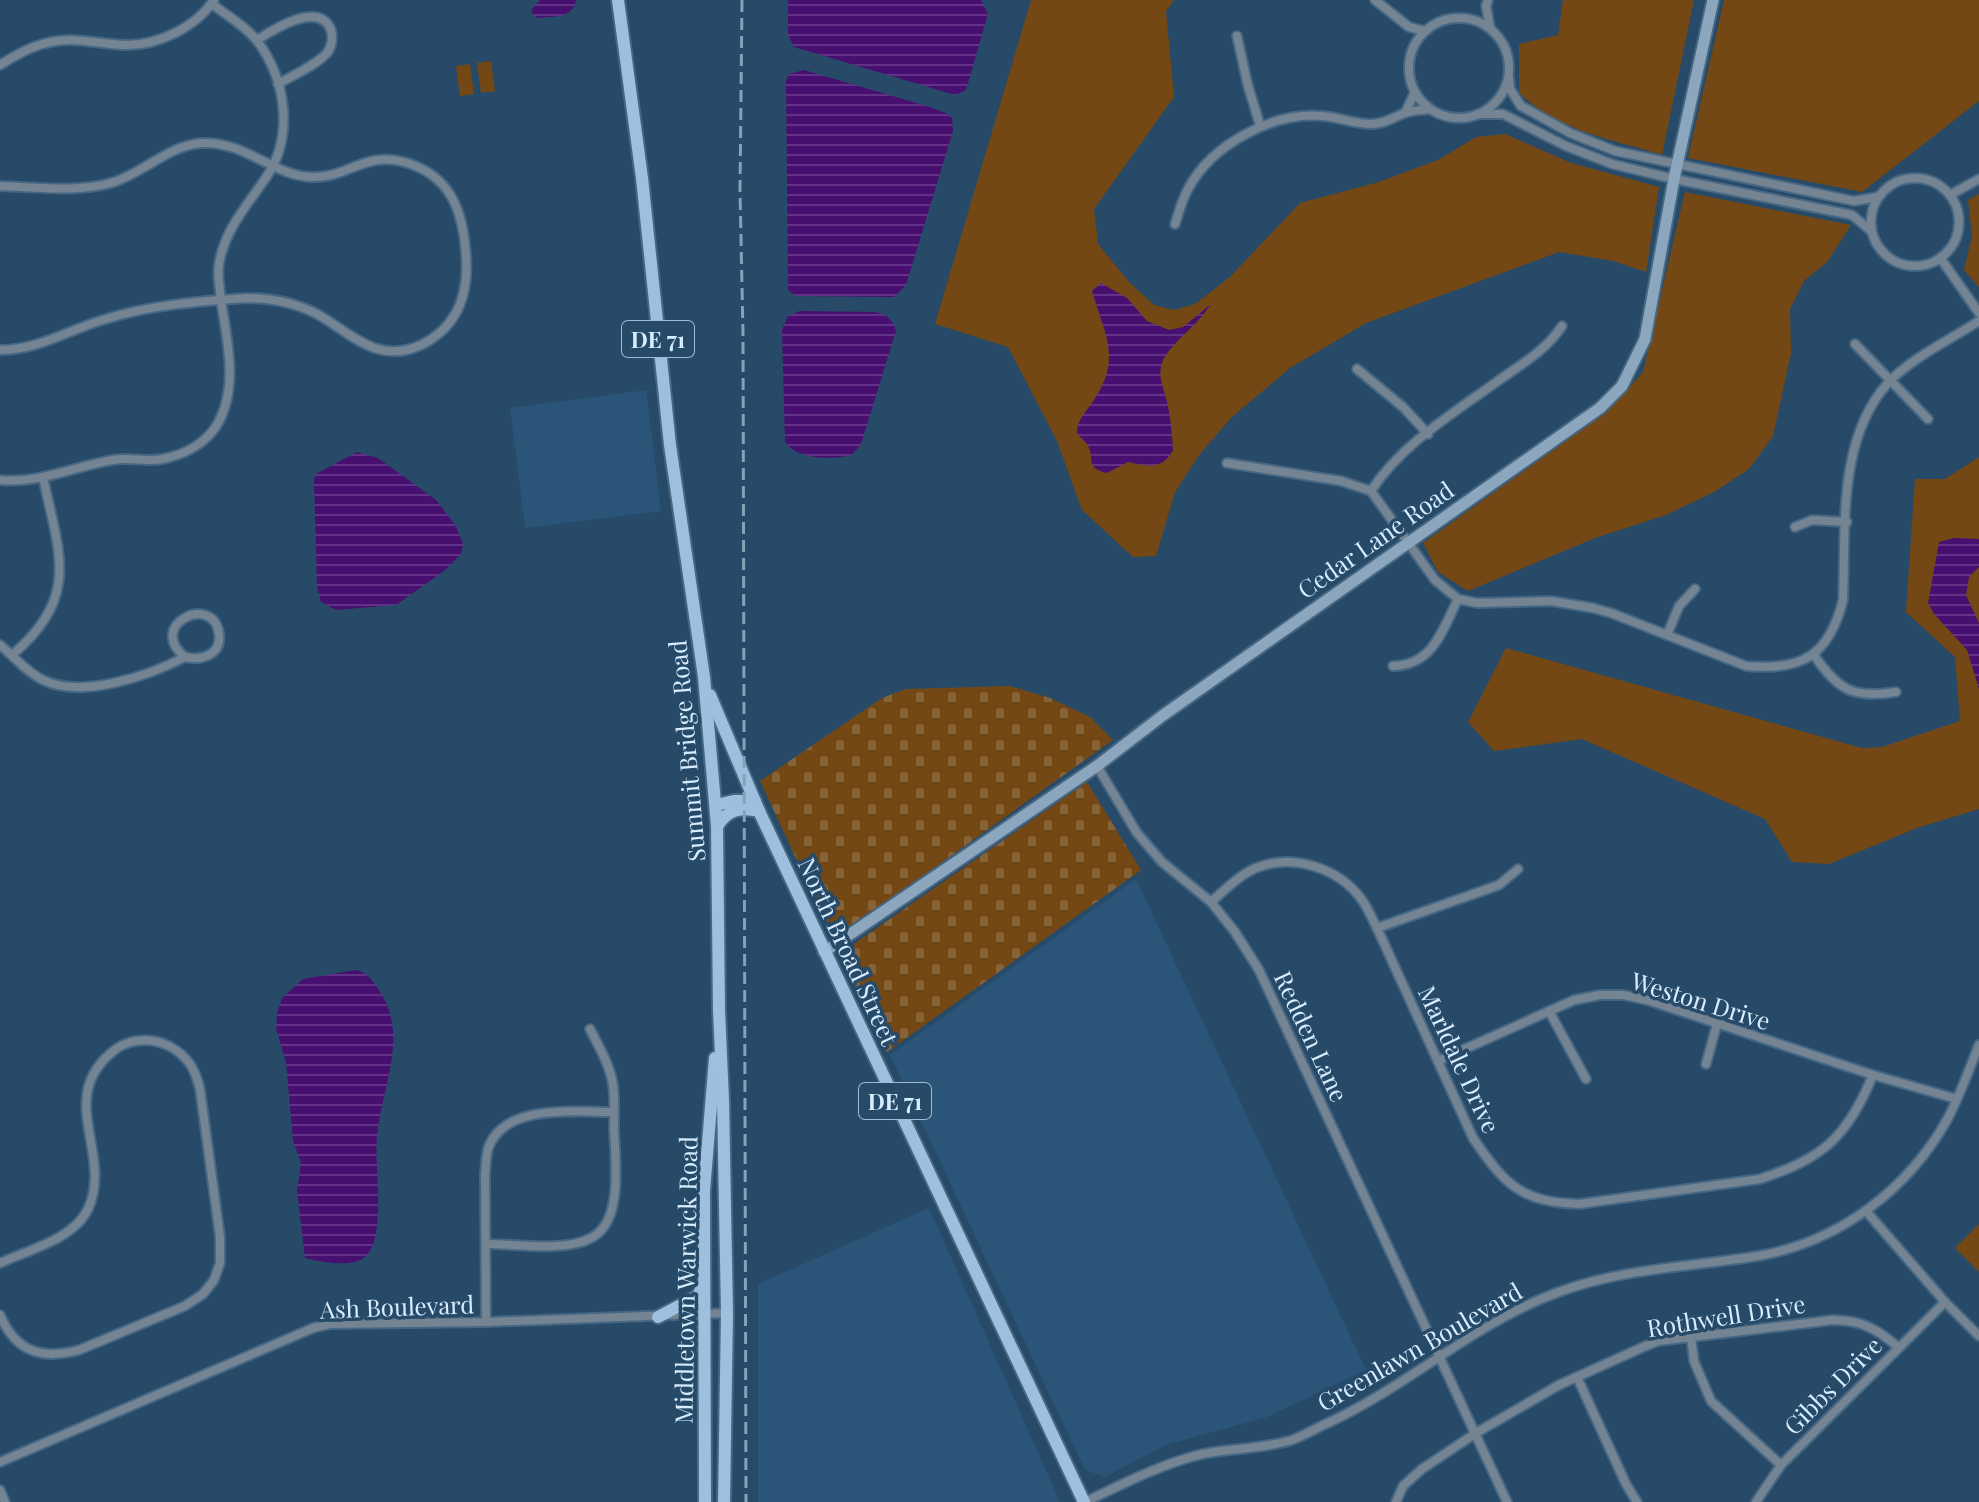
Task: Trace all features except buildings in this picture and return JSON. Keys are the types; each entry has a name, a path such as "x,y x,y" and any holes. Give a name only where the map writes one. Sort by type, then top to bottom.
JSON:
{"main road":[{"name":"Summit Bridge Road","path":"618,0 642,178 670,445 704,677 716,805 727,1313 724,1502"},
{"name":"North Broad Street","path":"704,677 757,806 824,952 1084,1502"},
{"path":"716,805 734,801 757,806"},
{"path":"717,826 723,816 733,810 757,806"},
{"name":"Middletown Warwick Road","path":"705,1502 704,1191 719,1011"},
{"path":"658,1317 698,1296 705,1283"}],"street":[{"path":"1375,0 1409,27 1425,31"},
{"name":"Cedar Lane Road","path":"824,952 1097,766 1175,706 1600,408 1622,386 1645,339 1674,179 1713,0"},
{"path":"0,65 28,48 50,42 69,40 126,45 153,41 186,25 213,2 257,40 269,59 278,84 284,126 273,164 266,178 236,216 219,264 230,389 220,420 206,439 181,454 161,459 114,460 43,477 0,480"},
{"path":"1487,3 1490,27 1505,47 1514,98 1538,118 1615,151 1677,166 1854,201 1878,197"},
{"path":"1470,19 1487,3"},
{"path":"257,40 305,14 318,16 328,24 333,38 328,53 278,84"},
{"path":"1490,27 1470,19 1446,19 1425,31 1414,47 1409,69 1415,92 1430,109 1451,117 1503,114 1591,157 1674,179 1852,215 1871,231 1878,247 1898,263 1920,266 1941,259 1954,245 1959,229 1957,207 1950,195 1933,182 1916,178 1895,183 1878,197 1872,212 1871,231"},
{"path":"1409,27 1414,47"},
{"path":"1237,36 1260,125"},
{"path":"1478,114 1499,99 1509,78"},
{"path":"1405,113 1415,92"},
{"path":"1175,224 1188,189 1203,168 1225,148 1260,125 1321,115 1374,124 1392,121 1405,113 1430,109"},
{"path":"0,186 110,183 138,173 184,147 199,143 229,146 310,177 331,175 362,162 387,158 407,163 431,176 454,198 463,219 467,273 465,296 454,318 420,345 398,351 359,343 315,313 265,298 221,299 133,311 81,326 31,347 0,350"},
{"path":"1950,195 1979,179"},
{"path":"1941,259 1979,313"},
{"path":"1227,463 1341,481 1371,491 1435,580 1458,599 1477,603 1551,601 1574,604 1611,613 1746,666 1784,665 1814,655 1832,633 1843,600 1854,449 1869,408 1889,381 1979,321"},
{"path":"1371,491 1384,470 1551,343 1562,326"},
{"path":"1855,344 1928,419"},
{"path":"1357,369 1403,407 1428,434"},
{"path":"12,655 48,616 62,575 43,477"},
{"path":"1795,527 1812,520 1847,522"},
{"path":"1667,635 1679,606 1695,589"},
{"path":"1393,666 1411,666 1426,655 1439,639 1458,599"},
{"path":"0,645 26,670 56,686 75,689 96,686 166,667 185,657 196,660 205,658 219,644 216,623 205,615 194,613 176,625 173,635 175,645 185,657"},
{"path":"1814,655 1826,673 1841,687 1871,696 1896,692"},
{"name":"Redden Lane","path":"1097,766 1137,833 1162,862 1211,902 1259,970 1507,1502"},
{"name":"Marldale Drive","path":"1211,902 1238,878 1256,868 1281,861 1308,863 1330,873 1349,887 1362,900 1377,928 1473,1138 1490,1163 1525,1195 1549,1203 1579,1204 1745,1181 1784,1171 1829,1146 1846,1128 1859,1108 1873,1075"},
{"path":"1377,928 1499,885 1518,869"},
{"name":"Weston Drive","path":"1438,1061 1574,1000 1623,995 1957,1099"},
{"path":"1549,1011 1586,1079"},
{"path":"1706,1064 1717,1024"},
{"path":"487,1244 567,1245 590,1240 602,1231 616,1190 613,1085 607,1062 590,1029"},
{"path":"0,1263 67,1233 87,1211 95,1179 86,1093 91,1074 104,1058 121,1046 140,1040 161,1043 178,1051 194,1068 200,1089 220,1237 220,1263 214,1280 203,1294 185,1306 61,1355 44,1355 17,1342 0,1315"},
{"name":"Greenlawn Boulevard","path":"1084,1502 1163,1466 1204,1454 1292,1440 1365,1405 1512,1313 1574,1286 1640,1270 1779,1252 1820,1238 1866,1211 1914,1167 1938,1134 1957,1099 1979,1045"},
{"path":"486,1322 485,1174 487,1151 492,1140 502,1128 528,1115 614,1112"},
{"path":"1866,1211 1945,1302 1979,1336"},
{"name":"Gibbs Drive","path":"1756,1502 1781,1465 1945,1302"},
{"name":"Ash Boulevard","path":"0,1462 313,1328 330,1324 727,1313"},
{"name":"Rothwell Drive","path":"1396,1502 1403,1486 1422,1469 1476,1433 1577,1377 1658,1341 1850,1320 1868,1324 1898,1347"},
{"path":"1691,1337 1694,1361 1711,1401 1781,1465"},
{"path":"1577,1377 1637,1502"},
{"path":"0,1490 5,1502"}],"shaded area":[{"path":"540,0 576,0 567,14 537,18 532,9"},
{"path":"788,0 981,0 988,14 966,90 955,95 794,47 788,35"},
{"path":"804,70 930,107 952,118 953,131 906,285 894,297 796,296 788,290 786,81 789,74"},
{"path":"1101,283 1127,298 1147,321 1169,330 1183,327 1211,304 1168,352 1161,366 1173,450 1169,457 1154,465 1128,462 1107,473 1095,468 1089,448 1077,433 1081,419 1107,372 1106,334 1092,291"},
{"path":"800,311 875,312 886,316 895,327 861,444 852,455 826,458 806,455 785,442 782,330 788,316"},
{"path":"646,390 661,511 525,528 510,408"},
{"path":"357,452 378,458 436,500 456,526 463,544 461,554 444,571 396,605 336,610 321,602 317,587 314,480 316,474"},
{"path":"1954,538 1979,539 1979,567 1969,577 1966,595 1979,623 1979,689 1967,650 1934,614 1928,603 1939,542"},
{"path":"1136,879 1366,1370 1267,1417 1166,1445 1105,1477 1085,1470 890,1055"},
{"path":"356,970 371,979 388,1007 393,1043 377,1137 376,1234 372,1248 365,1257 336,1263 305,1258 297,1191 301,1163 293,1141 286,1062 276,1029 277,1013 282,998 303,979"},
{"path":"929,1208 1060,1502 758,1502 758,1284"}],"green space":[{"path":"1031,0 1174,0 1166,11 1174,97 1094,209 1098,244 1129,282 1154,305 1174,310 1195,304 1230,277 1300,203 1379,182 1440,159 1476,137 1505,134 1571,163 1659,187 1646,272 1613,261 1559,252 1366,323 1290,368 1232,417 1199,455 1175,492 1156,556 1133,557 1082,510 1057,441 1008,347 935,324"},
{"path":"1563,0 1694,0 1662,155 1567,125 1533,105 1519,92 1519,44 1558,35"},
{"path":"1724,0 1979,0 1979,101 1862,192 1688,158"},
{"path":"491,61 495,91 481,93 477,63"},
{"path":"470,64 474,94 460,96 456,66"},
{"path":"1685,192 1851,225 1827,262 1804,281 1790,309 1791,353 1773,436 1749,469 1714,492 1666,515 1595,538 1468,591 1438,572 1423,543 1608,411 1643,372"},
{"path":"1979,194 1979,287 1964,270 1972,236 1968,200"},
{"path":"1979,457 1979,809 1917,828 1829,864 1792,862 1765,819 1582,739 1494,751 1468,722 1506,648 1862,748 1882,747 1960,721 1955,657 1906,612 1915,479 1945,479"},
{"path":"1010,686 1050,698 1090,717 1113,740 850,928 825,921 760,781 882,698 906,689"},
{"path":"1087,782 1141,870 887,1052 845,965 855,943"},
{"path":"1979,1224 1979,1272 1955,1248"}],"railway":[{"path":"742,0 740,191 746,1502"}]}
